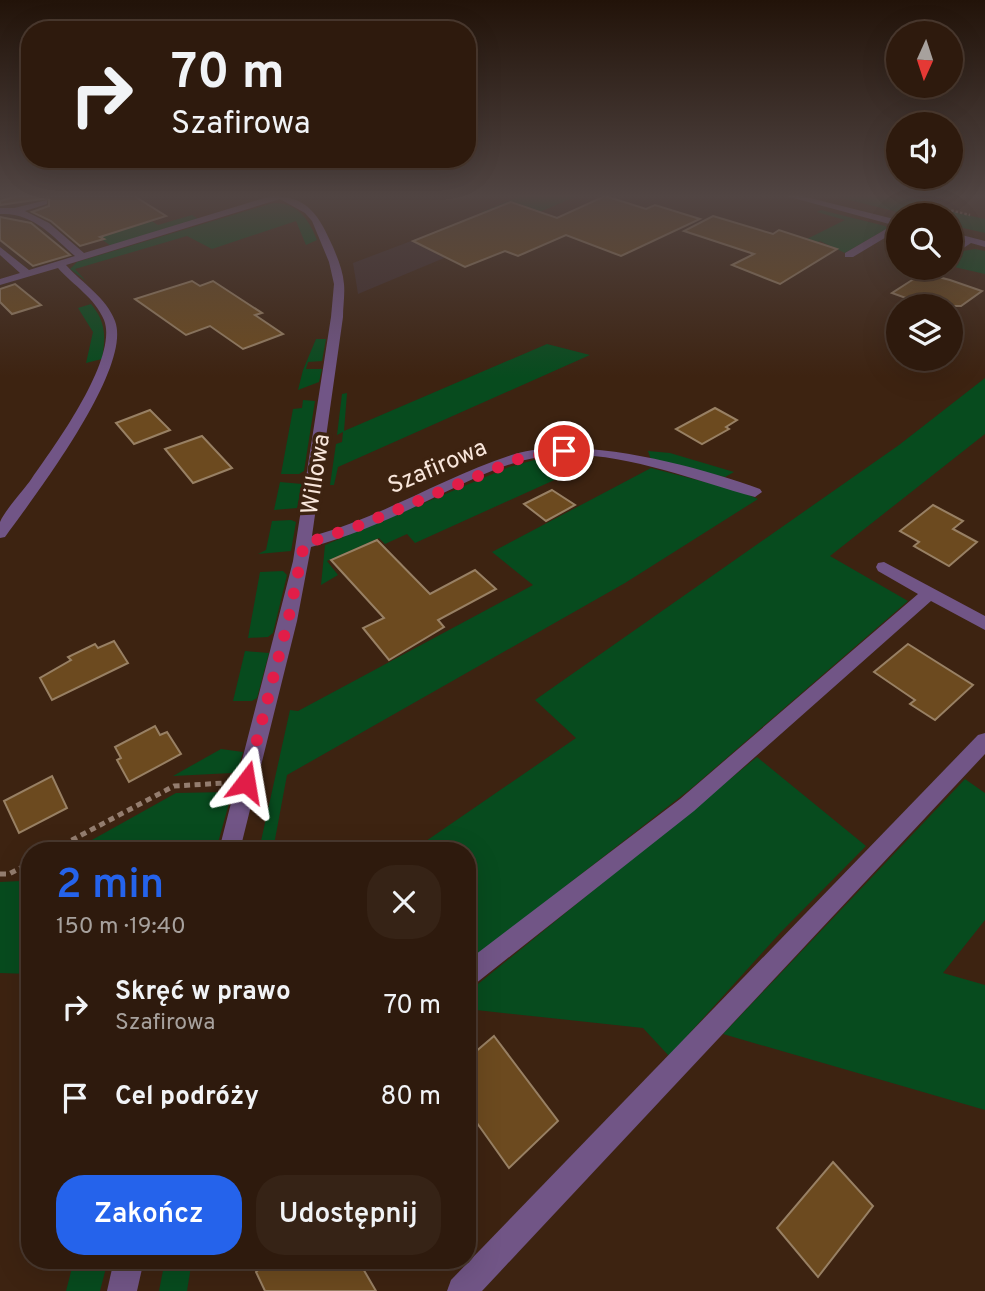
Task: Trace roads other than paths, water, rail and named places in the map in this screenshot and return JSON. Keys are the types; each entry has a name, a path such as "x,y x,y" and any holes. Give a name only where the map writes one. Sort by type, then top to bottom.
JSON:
{"street":[{"path":"7,256 28,274"},
{"name":"Willowa","path":"231,842 288,621 304,544 334,343 339,284 332,256"},
{"path":"0,282 83,257"},
{"path":"0,533 77,422 94,389 111,345 112,327 105,310 92,291 60,264"},
{"name":"Szafirowa","path":"304,544 358,526 505,463 549,452 606,454 720,480 755,492"},
{"path":"884,567 985,624"},
{"path":"476,969 687,805 930,593"},
{"path":"462,1291 985,741"},
{"path":"122,1291 128,1269"}]}
